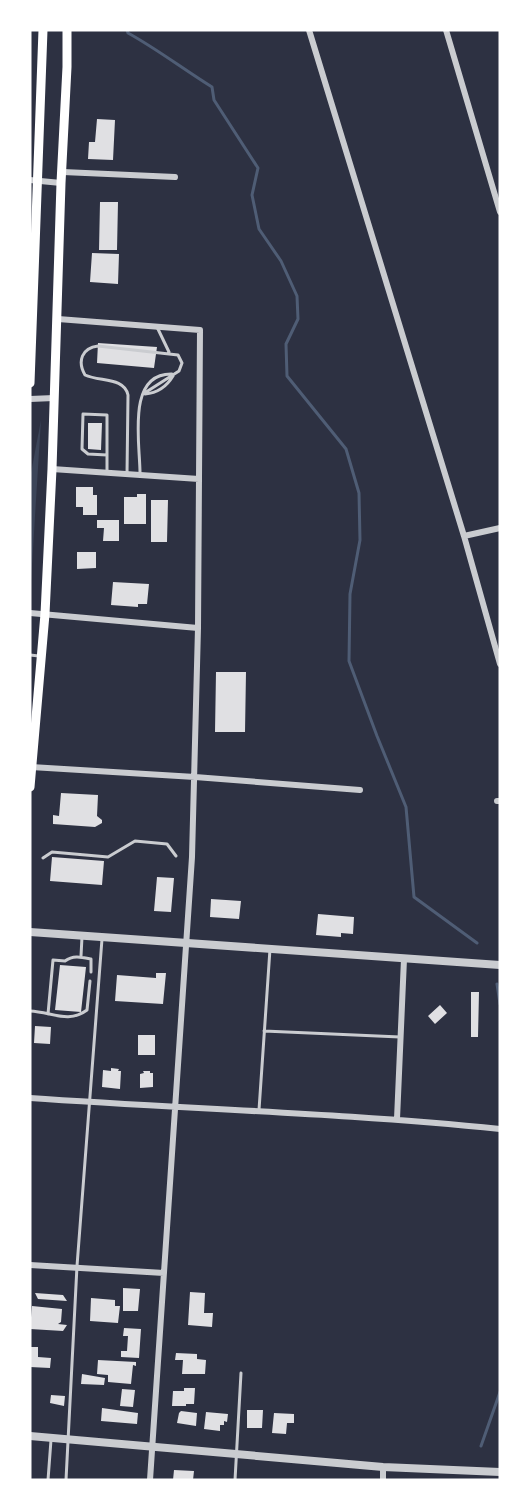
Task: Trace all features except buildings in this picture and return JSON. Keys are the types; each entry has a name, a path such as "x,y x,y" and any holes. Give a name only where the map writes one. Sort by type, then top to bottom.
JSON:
{"main road":[{"path":"30,383 34,181 43,30"},
{"path":"30,787 34,698 45,614 58,319 67,30"}],"street":[{"path":"309,30 464,536 500,664"},
{"path":"446,30 500,212"},
{"path":"63,172 175,177"},
{"path":"34,181 61,183"},
{"path":"58,319 200,330 195,777 150,1480"},
{"path":"30,399 54,398"},
{"path":"52,469 199,479"},
{"path":"464,536 500,528"},
{"path":"30,613 198,628"},
{"path":"31,767 360,790"},
{"path":"30,932 270,947 500,965"},
{"path":"397,1119 404,959"},
{"path":"30,1098 397,1119 500,1129"},
{"path":"30,1265 77,1266 164,1273"},
{"path":"30,1436 383,1467 500,1472"},
{"path":"383,1467 383,1480"}],"lane":[{"path":"157,327 169,352"},
{"path":"127,474 128,395 126,388 119,383 85,375 80,365 84,352 90,347 98,346 169,352 178,355 181,358 181,368 169,383 157,392 143,394"},
{"path":"140,475 139,403 148,382 164,374 174,374"},
{"path":"106,455 88,454 82,449 82,414 107,415 107,473"},
{"path":"30,655 41,656"},
{"path":"43,858 52,852 108,857 135,841 166,844 176,856"},
{"path":"81,956 82,936"},
{"path":"66,1480 77,1266 102,937"},
{"path":"259,1112 270,947"},
{"path":"48,1014 53,960 65,961 70,957 81,956 92,959 91,972"},
{"path":"30,1011 69,1018 78,1017 87,1010 90,981"},
{"path":"264,1031 400,1037"},
{"path":"235,1480 241,1372"},
{"path":"48,1480 51,1438"}],"shaded area":[{"path":"41,420 30,597 30,478"}],"waterway":[{"path":"127,30 128,33 212,87 214,100 258,168 252,195 259,229 281,261 297,296 298,319 286,344 287,376 346,449 359,493 360,540 350,594 349,661 406,807 414,897 477,943"},
{"path":"497,984 500,1004"},
{"path":"481,1446 500,1392"}]}
